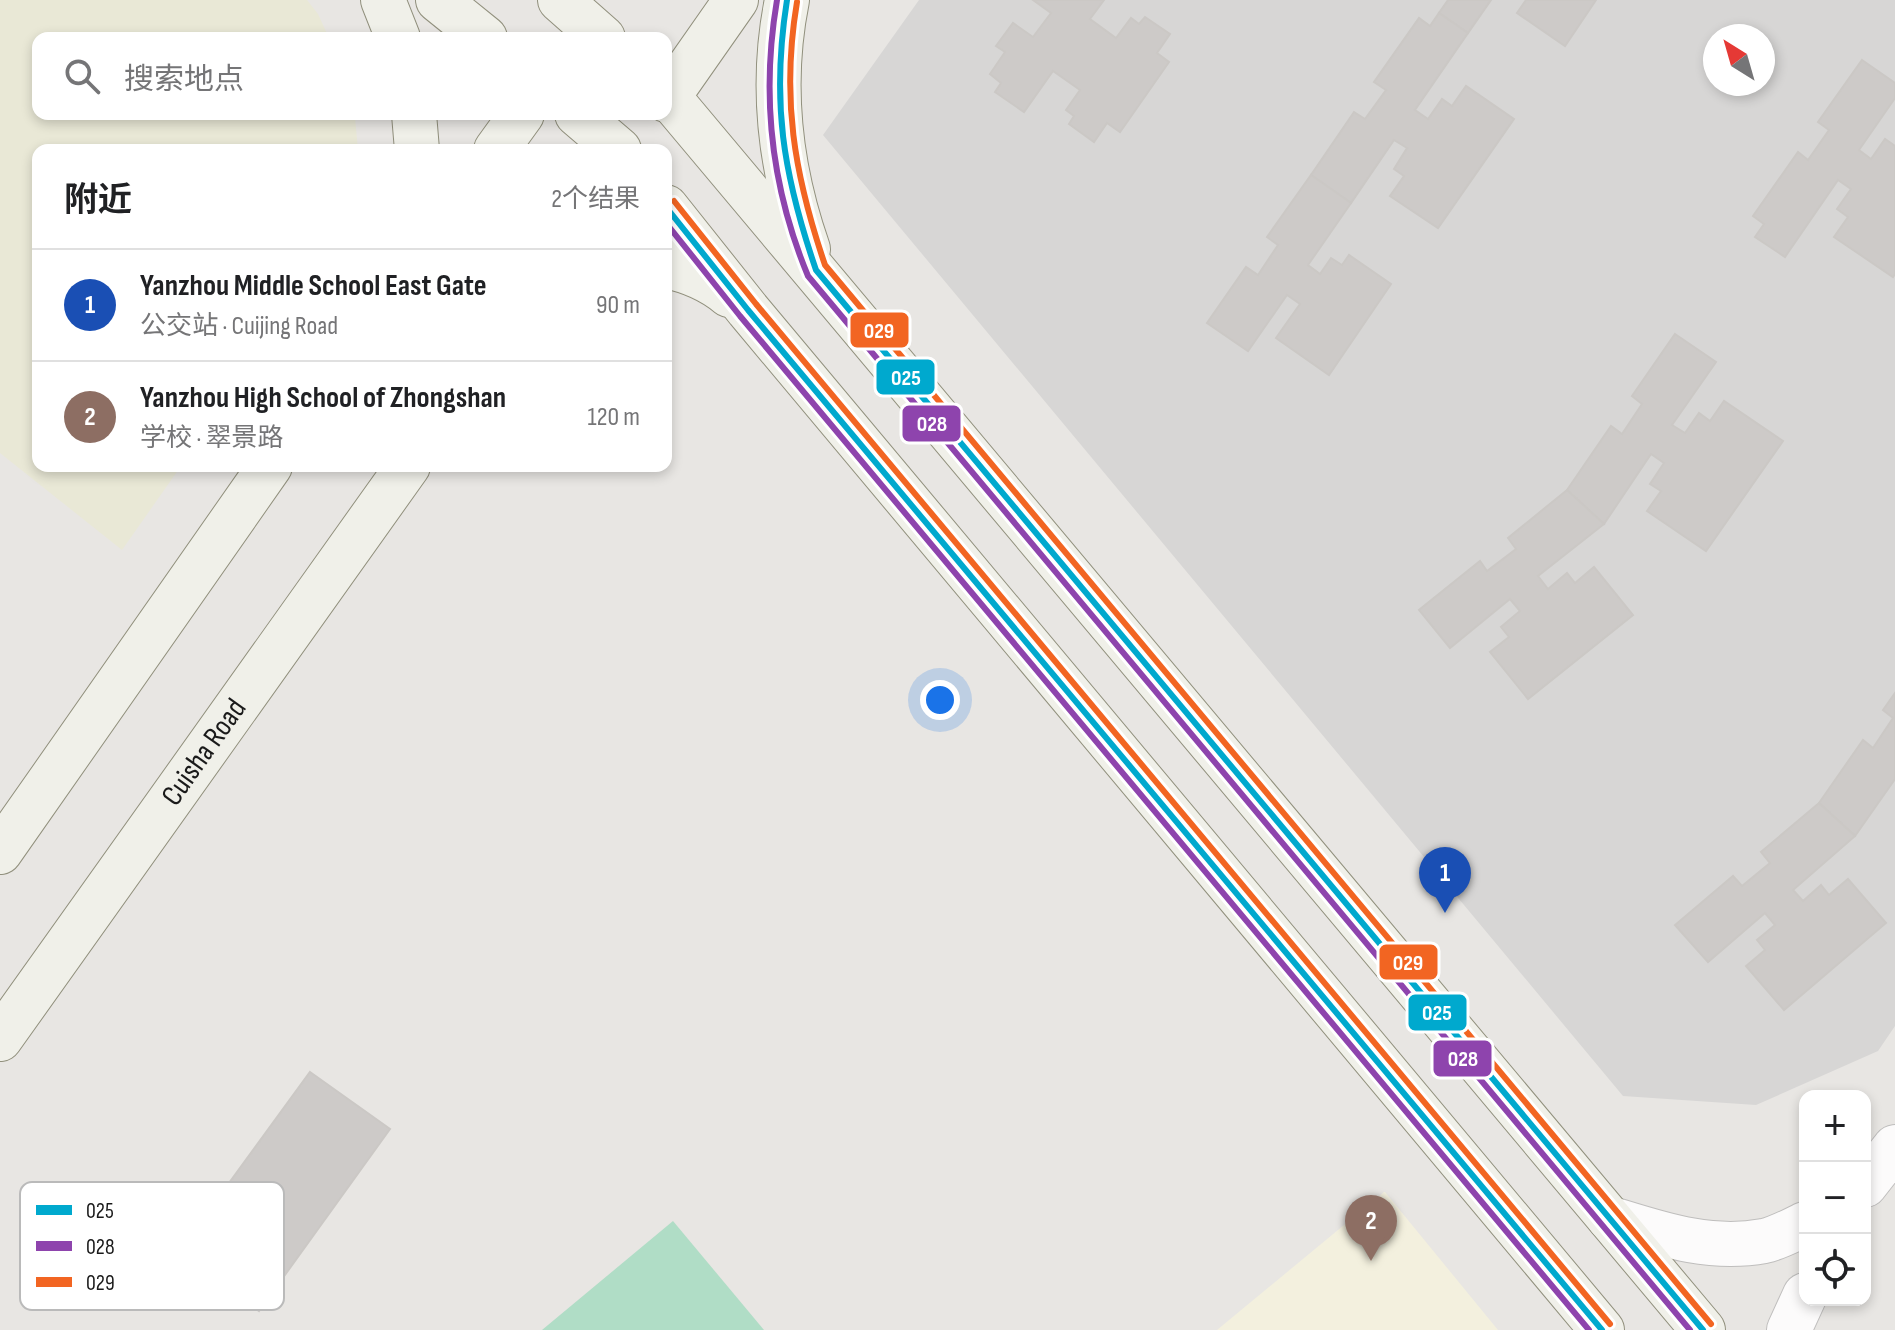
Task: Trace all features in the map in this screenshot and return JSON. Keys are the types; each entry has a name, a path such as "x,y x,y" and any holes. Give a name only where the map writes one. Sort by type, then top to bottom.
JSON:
{"main road":[{"path":"383,0 396,32"},
{"path":"438,0 478,32"},
{"path":"672,90 736,0"},
{"path":"787,0 782,22 778,86 782,148 795,211 816,270"},
{"path":"672,110 816,270 1703,1330"},
{"path":"414,120 416,144"},
{"path":"500,144 518,120"},
{"path":"584,120 612,144"},
{"path":"632,144 650,120"},
{"path":"672,215 748,310 1602,1330"},
{"path":"672,268 719,287 748,310"},
{"path":"0,852 266,472"},
{"name":"Cuisha Road","path":"0,1039 404,472"}],"street":[{"path":"1871,1177 1895,1147"},
{"path":"1609,1218 1682,1240 1734,1244 1767,1241 1799,1227"},
{"path":"1789,1330 1800,1306"}],"shaded area":[{"path":"919,0 1895,0 1895,1026 1878,1051 1756,1105 1623,1096 823,135"},
{"path":"1384,1192 1498,1330 1217,1330"}],"green space":[{"path":"0,0 307,0 326,32 32,32 32,120 355,120 357,144 32,144 32,472 177,472 122,550 0,453"},
{"path":"673,1221 764,1330 542,1330"}],"building":[{"path":"1033,0 1104,0 1090,19 1116,38 1131,18 1139,24 1145,17 1170,34 1157,53 1169,62 1120,132 1107,123 1094,142 1069,124 1074,116 1066,110 1080,90 1053,71 1024,112 995,92 1001,83 990,74 1005,52 996,46 1013,23 1033,37 1051,13"},
{"path":"1448,0 1491,0 1468,33 1439,13"},
{"path":"1526,0 1596,0 1565,46 1517,13"},
{"path":"1439,13 1468,33 1415,110 1428,119 1442,99 1452,106 1466,86 1514,119 1438,228 1390,196 1404,176 1394,169 1407,148 1394,140 1351,203 1311,175 1354,112 1365,119 1386,90 1374,82 1419,18 1430,26"},
{"path":"1862,60 1895,83 1895,98 1859,150 1871,159 1885,139 1895,146 1893,277 1834,237 1848,217 1837,209 1851,189 1838,180 1785,257 1755,237 1764,224 1753,216 1798,152 1808,160 1829,130 1818,122"},
{"path":"1311,175 1351,203 1308,265 1320,274 1331,258 1342,265 1349,255 1391,284 1329,375 1276,338 1300,304 1287,295 1248,351 1207,323 1246,267 1258,275 1278,245 1267,237"},
{"path":"1675,334 1716,362 1672,425 1685,433 1699,413 1710,421 1724,401 1783,441 1706,551 1647,511 1661,491 1650,484 1664,463 1651,454 1604,524 1567,490 1611,426 1622,434 1642,404 1632,396"},
{"path":"1567,490 1604,524 1538,576 1548,589 1567,573 1575,583 1594,567 1633,615 1528,699 1490,652 1509,637 1501,627 1520,611 1510,599 1450,648 1419,610 1480,561 1487,571 1516,549 1508,538"},
{"path":"1895,693 1895,779 1855,836 1819,803 1863,740 1873,748 1893,718 1883,710"},
{"path":"1819,803 1855,836 1793,890 1803,901 1821,885 1829,895 1848,879 1886,923 1784,1010 1746,966 1765,950 1757,940 1775,925 1765,913 1708,962 1675,925 1733,876 1742,886 1770,863 1761,852"},
{"path":"310,1072 390,1129 284,1276 284,1182 230,1182"}],"transit line":[{"name":"028","path":"777,0 770,70 773,140 785,209 808,276 1690,1330"},
{"name":"025","path":"787,0 780,71 783,137 795,202 816,270 1703,1330"},
{"name":"029","path":"797,2 790,70 793,135 805,199 825,265 1711,1324"},
{"name":"029","path":"674,201 756,304 1610,1324"},
{"name":"025","path":"672,215 748,310 1602,1330"},
{"name":"028","path":"672,231 740,316 1589,1330"}],"place":[{"name":"Yanzhou Middle School East Gate","path":"1445,913"},
{"name":"Yanzhou High School of Zhongshan","path":"1371,1261"}]}
